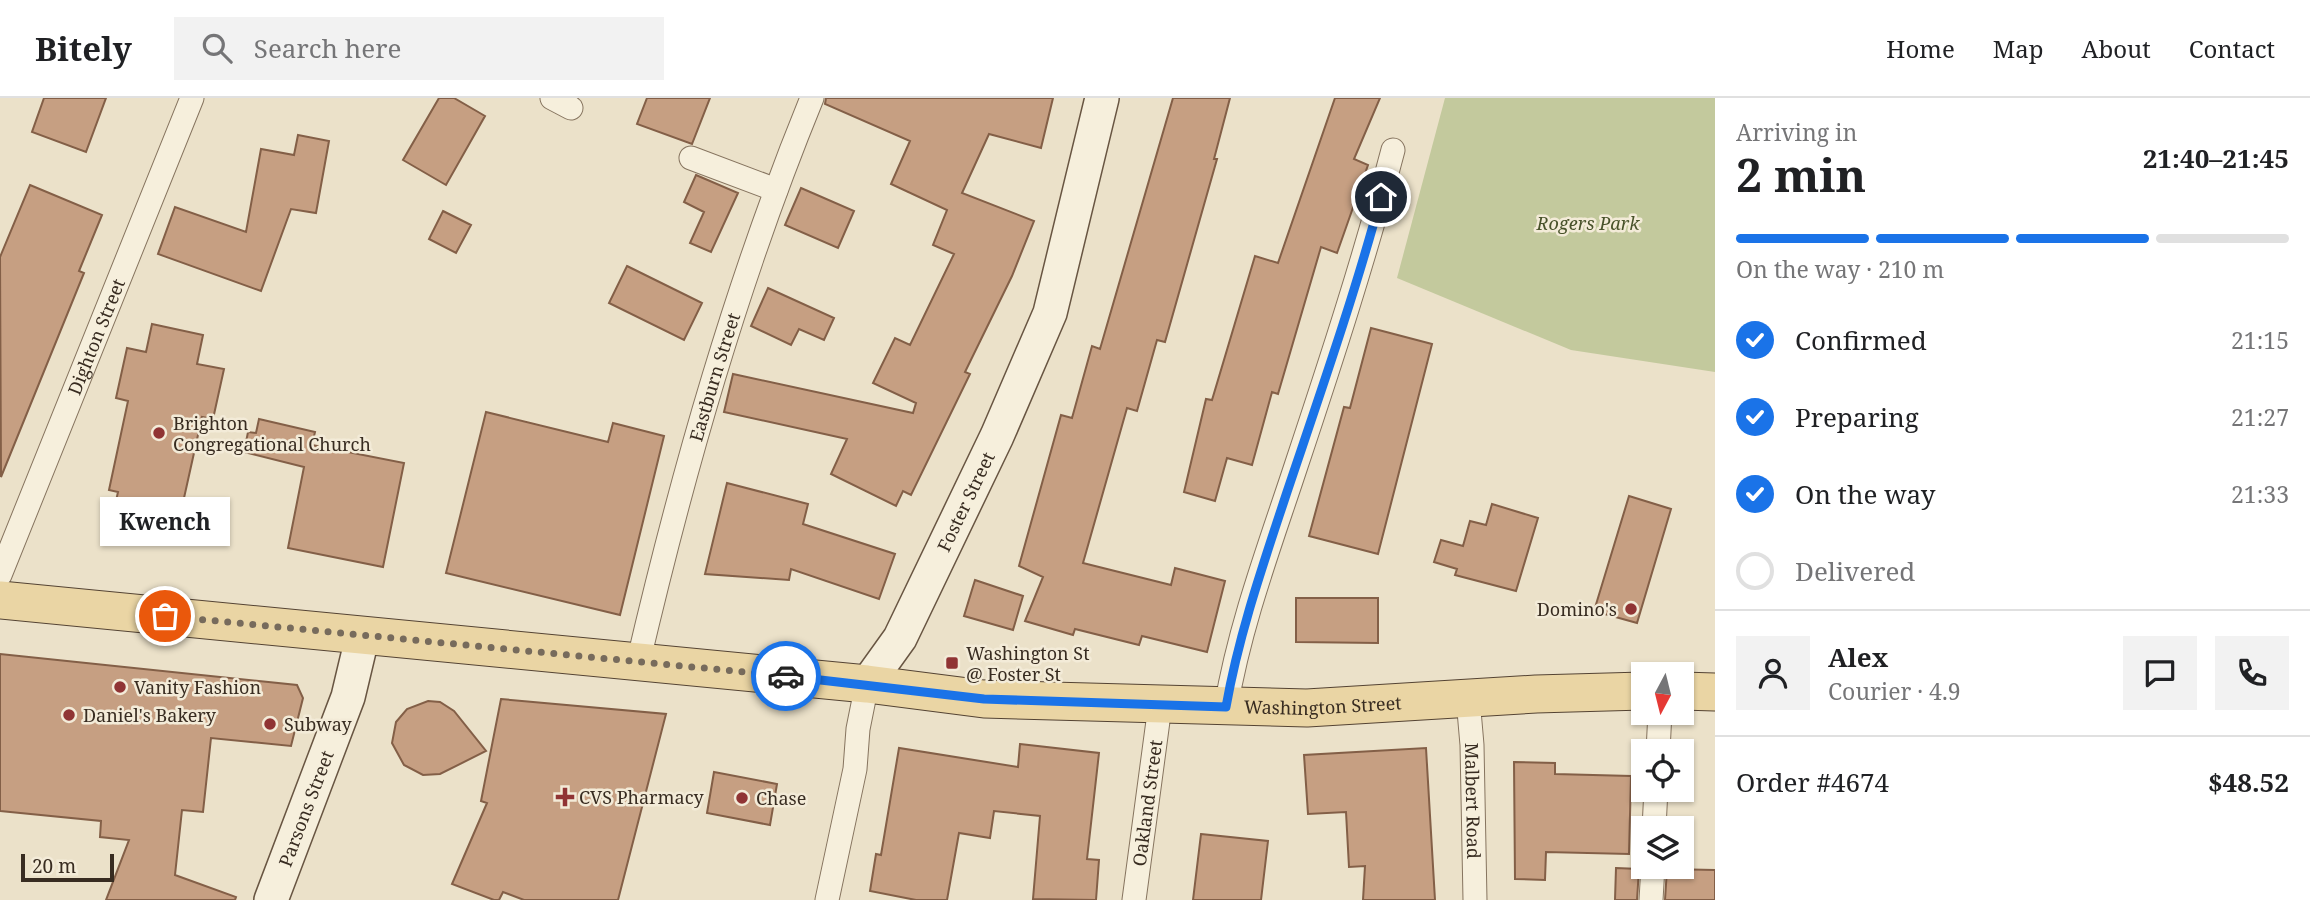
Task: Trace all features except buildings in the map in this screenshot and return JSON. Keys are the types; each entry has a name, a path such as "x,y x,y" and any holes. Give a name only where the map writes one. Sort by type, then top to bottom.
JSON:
{"main road":[{"name":"Washington Street","path":"0,600 867,684 984,699 1307,708 1631,692"},
{"path":"1694,691 1715,692"}],"street":[{"name":"Dighton Street","path":"0,575 191,98"},
{"name":"Eastburn Street","path":"638,663 691,454 733,316 776,190 812,98"},
{"name":"Foster Street","path":"827,900 855,769 858,729 867,684 900,638 997,436 1050,313 1102,98"},
{"path":"1226,707 1234,663 1261,572 1362,269 1393,150"},
{"path":"691,158 776,190"},
{"name":"Parsons Street","path":"271,900 348,697 363,634"},
{"name":"Malbert Road","path":"1468,699 1472,745 1475,900"},
{"name":"Oakland Street","path":"1134,900 1160,706"},
{"path":"1651,900 1652,879"}],"green space":[{"name":"Rogers Park","path":"1445,98 1715,98 1715,372 1571,350 1397,278"}],"way so far":[{"path":"165,616 786,676"}],"place":[{"name":"Brighton Congregational Church","path":"159,433"},
{"name":"Domino's","path":"1631,609"},
{"name":"Kwench","path":"165,616"},
{"name":"Washington St @ Foster St","path":"952,663"},
{"name":"Vanity Fashion","path":"120,687"},
{"name":"Daniel's Bakery","path":"69,715"},
{"name":"Subway","path":"270,724"},
{"name":"CVS Pharmacy","path":"565,797"},
{"name":"Chase","path":"742,798"}],"route":[{"path":"786,676 984,699 1226,707 1234,663 1261,572 1362,269 1381,197"}]}
